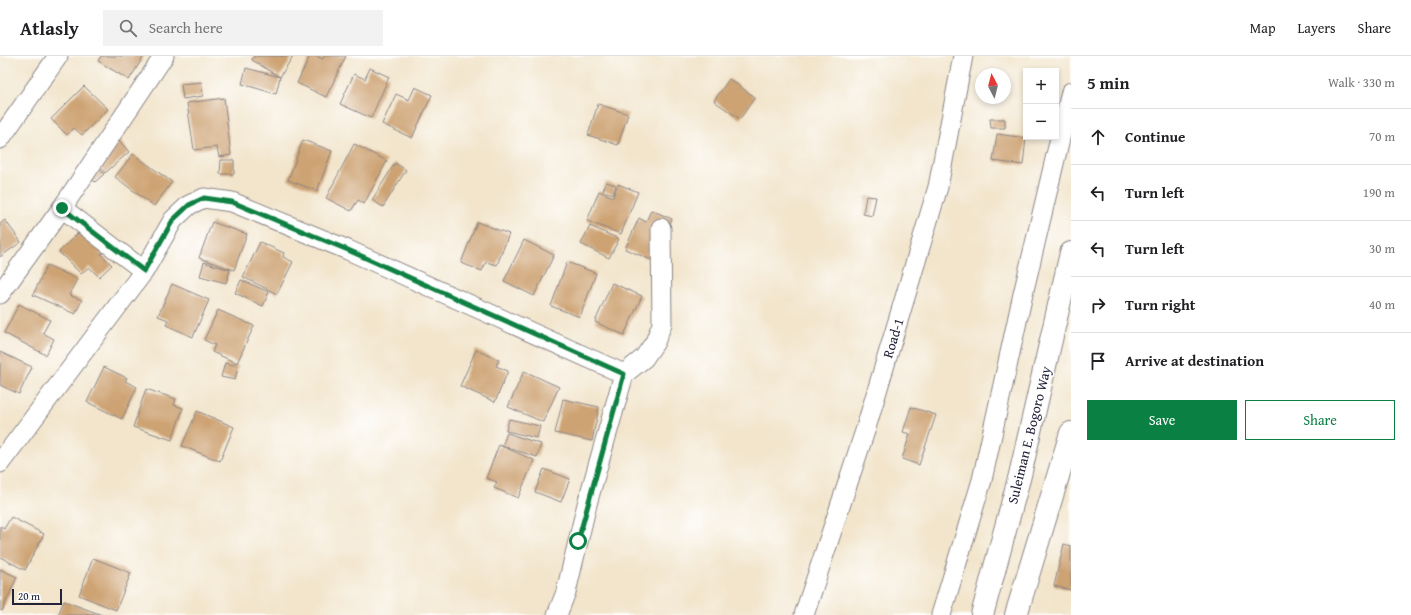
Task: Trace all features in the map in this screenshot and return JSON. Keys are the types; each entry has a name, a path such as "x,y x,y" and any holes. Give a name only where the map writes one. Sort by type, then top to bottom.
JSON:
{"main road":[{"name":"Suleiman E. Bogoro Way","path":"982,615 1020,475 1071,253"},
{"path":"1016,615 1071,433"}],"street":[{"path":"0,139 58,56"},
{"path":"0,294 62,208 164,56"},
{"name":"Road-1","path":"804,615 865,431 938,187 963,56"},
{"path":"942,615 982,480 1023,294 1071,92"},
{"path":"0,463 144,271 173,220 189,205 204,198 232,202 348,250 624,374"},
{"path":"62,208 144,271"},
{"path":"556,615 566,592 587,504 624,374 644,358 655,342 662,324 661,228"}],"building":[{"path":"101,56 144,56 129,80 98,61"},
{"path":"254,56 293,56 280,77 252,60"},
{"path":"310,56 316,56 323,59 324,56 346,56 326,97 297,83"},
{"path":"246,68 280,77 276,94 242,84"},
{"path":"370,68 389,77 371,118 340,104 354,74 365,79"},
{"path":"729,79 755,97 740,119 714,101"},
{"path":"201,82 203,96 183,99 181,84"},
{"path":"84,86 108,109 82,135 74,128 67,135 51,119"},
{"path":"415,87 432,95 412,138 382,124 396,94 409,100"},
{"path":"224,98 231,155 219,157 217,147 194,150 187,103"},
{"path":"598,104 628,114 618,145 588,135"},
{"path":"990,119 1005,119 1005,128 991,128"},
{"path":"997,134 1023,138 1023,140 1026,140 1023,165 993,161"},
{"path":"118,139 129,152 105,173 94,160"},
{"path":"303,140 332,151 317,191 288,180"},
{"path":"354,144 387,161 364,204 358,200 351,211 326,198"},
{"path":"133,154 172,182 154,206 115,177"},
{"path":"221,160 234,160 234,174 220,174"},
{"path":"395,163 406,170 383,207 372,200"},
{"path":"95,165 104,174 95,182 86,173"},
{"path":"606,182 616,185 613,194 603,191"},
{"path":"618,184 638,192 621,234 587,221 599,191 613,197"},
{"path":"866,196 876,197 872,216 863,214"},
{"path":"651,210 672,219 654,261 625,249 639,218 646,222"},
{"path":"5,220 21,242 0,257 0,224"},
{"path":"212,222 247,234 234,270 199,258"},
{"path":"477,222 509,234 497,265 486,262 482,271 461,263"},
{"path":"590,226 619,239 609,258 581,244"},
{"path":"84,227 106,250 101,254 112,265 99,277 89,267 81,274 59,252"},
{"path":"524,240 554,255 534,296 504,281"},
{"path":"260,242 284,253 283,257 293,262 277,294 243,277"},
{"path":"204,262 230,270 226,283 200,276"},
{"path":"567,262 596,273 580,317 551,306"},
{"path":"47,265 77,279 69,295 82,300 75,314 33,295"},
{"path":"241,280 269,292 263,306 235,293"},
{"path":"612,283 642,296 624,335 595,322"},
{"path":"172,284 209,300 193,337 166,325 168,320 158,316"},
{"path":"19,304 50,320 43,333 54,339 46,355 4,333"},
{"path":"218,310 254,326 237,363 212,352 215,345 204,340"},
{"path":"476,350 499,360 496,366 508,371 495,402 460,386"},
{"path":"0,352 32,367 19,394 0,385"},
{"path":"225,363 238,366 235,380 221,377"},
{"path":"104,367 127,378 125,381 137,387 122,419 87,402"},
{"path":"524,371 559,387 543,422 508,407"},
{"path":"146,389 176,399 174,405 183,408 172,440 133,427"},
{"path":"563,399 599,407 592,441 555,433"},
{"path":"911,407 936,415 919,465 902,459 910,434 903,432"},
{"path":"197,411 234,427 220,461 182,446"},
{"path":"509,419 540,426 537,438 506,431"},
{"path":"507,433 541,444 537,457 502,446"},
{"path":"499,445 534,460 518,498 494,488 497,482 486,478"},
{"path":"544,469 570,479 561,502 535,492"},
{"path":"11,517 44,534 25,570 0,557 0,526 4,529"},
{"path":"1064,544 1071,546 1071,590 1054,586"},
{"path":"93,558 131,573 116,610 79,595"},
{"path":"0,569 17,577 2,611 0,610"},
{"path":"64,601 102,615 58,615"}],"route":[{"path":"62,208 144,271 173,220 189,205 204,198 232,202 348,250 624,374 578,541"}]}
